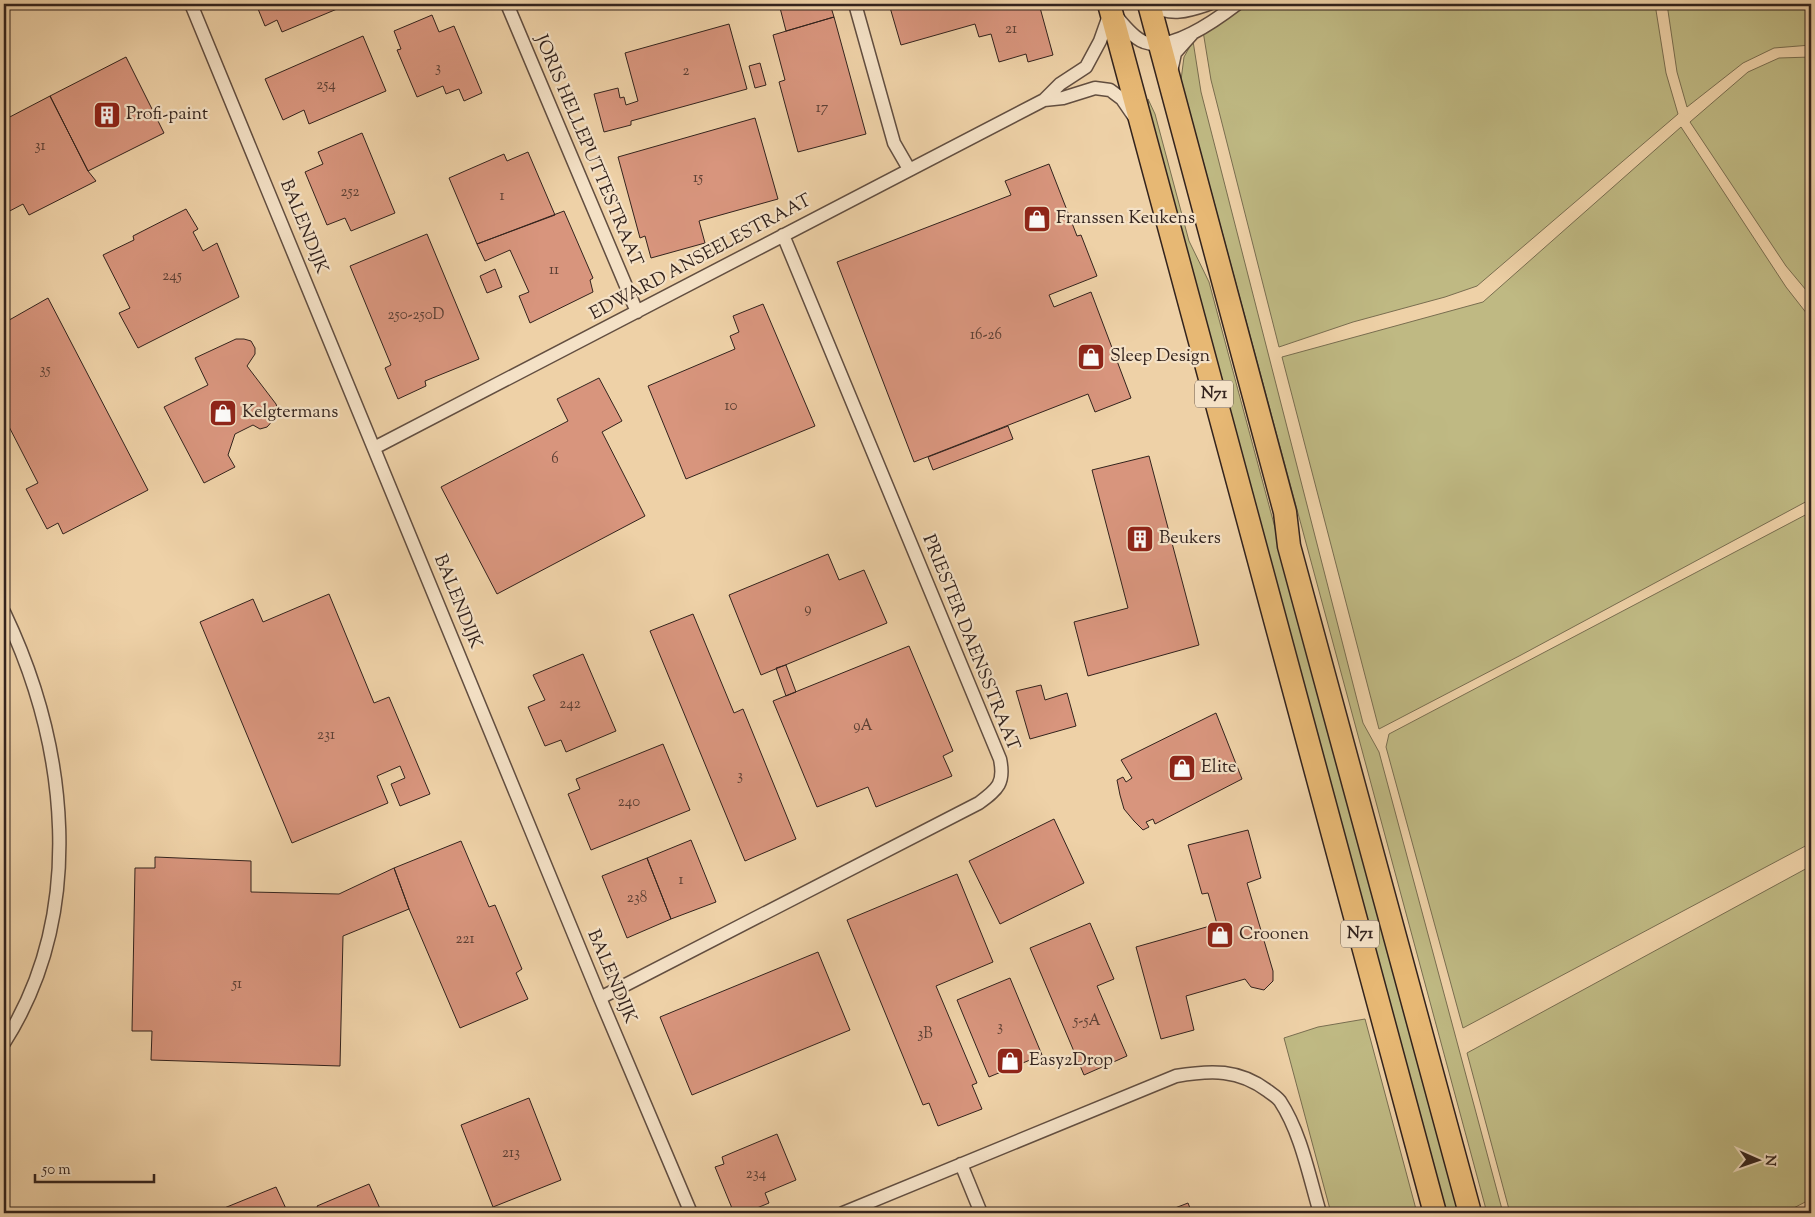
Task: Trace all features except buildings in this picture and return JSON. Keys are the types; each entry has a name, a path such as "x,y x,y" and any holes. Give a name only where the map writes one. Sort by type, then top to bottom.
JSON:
{"highway":[{"name":"N71","path":"1151,4 1160,45 1285,512 1289,546 1470,1213"},
{"name":"N71","path":"1110,7 1435,1213"}],"street":[{"name":"BALENDIJK","path":"191,4 600,998 691,1213"},
{"name":"JORIS HELLEPUTTESTRAAT","path":"508,4 637,312"},
{"path":"855,4 894,143 909,169"},
{"path":"1151,4 1171,12 1210,4"},
{"path":"1110,7 1132,33 1143,42 1160,45 1192,33 1220,17 1237,4"},
{"name":"EDWARD ANSEELESTRAAT","path":"374,448 1044,100 1060,84 1086,67 1100,41 1110,7"},
{"path":"1171,84 1171,66 1175,53 1192,33"},
{"name":"EDWARD ANSEELESTRAAT","path":"1044,100 1063,98 1095,88 1110,90 1122,99 1144,132"},
{"name":"PRIESTER DAENSSTRAAT","path":"600,998 979,803 993,793 1001,782 1003,772 1000,759 783,235"},
{"path":"4,612 15,635 44,720 56,778 60,838 56,898 51,929 34,985 22,1012 4,1043"},
{"path":"843,1213 1176,1076 1203,1071 1229,1072 1260,1085 1279,1099 1293,1127 1320,1213"},
{"path":"961,1164 981,1213"}],"shaded area":[{"path":"1251,4 1655,4 1666,73 1678,114 1477,286 1445,297 1353,322 1279,347 1211,80 1203,31"},
{"path":"1667,4 1811,4 1811,45 1774,48 1743,63 1687,107 1677,72"},
{"path":"1193,41 1201,92 1363,723 1379,752 1503,1213 1487,1213 1181,80 1184,57"},
{"path":"1811,57 1811,296 1786,266 1690,122 1748,72 1779,58"},
{"path":"1148,99 1155,114 1189,241 1209,282 1459,1213 1443,1213 1149,110"},
{"path":"1681,127 1786,287 1811,319 1811,499 1379,729 1282,357 1483,302"},
{"path":"1811,512 1811,843 1463,1028 1386,747 1389,734"},
{"path":"1811,866 1811,1199 1784,1213 1510,1213 1467,1053"},
{"path":"1365,1019 1417,1213 1331,1213 1284,1038 1318,1027"}],"place":[{"name":"Profi-paint","path":"107,115"},
{"name":"Franssen Keukens","path":"1037,219"},
{"name":"Sleep Design","path":"1091,357"},
{"name":"Kelgtermans","path":"223,413"},
{"name":"Beukers","path":"1140,539"},
{"name":"Elite","path":"1182,768"},
{"name":"Croonen","path":"1220,935"},
{"name":"Easy2Drop","path":"1010,1061"}]}
